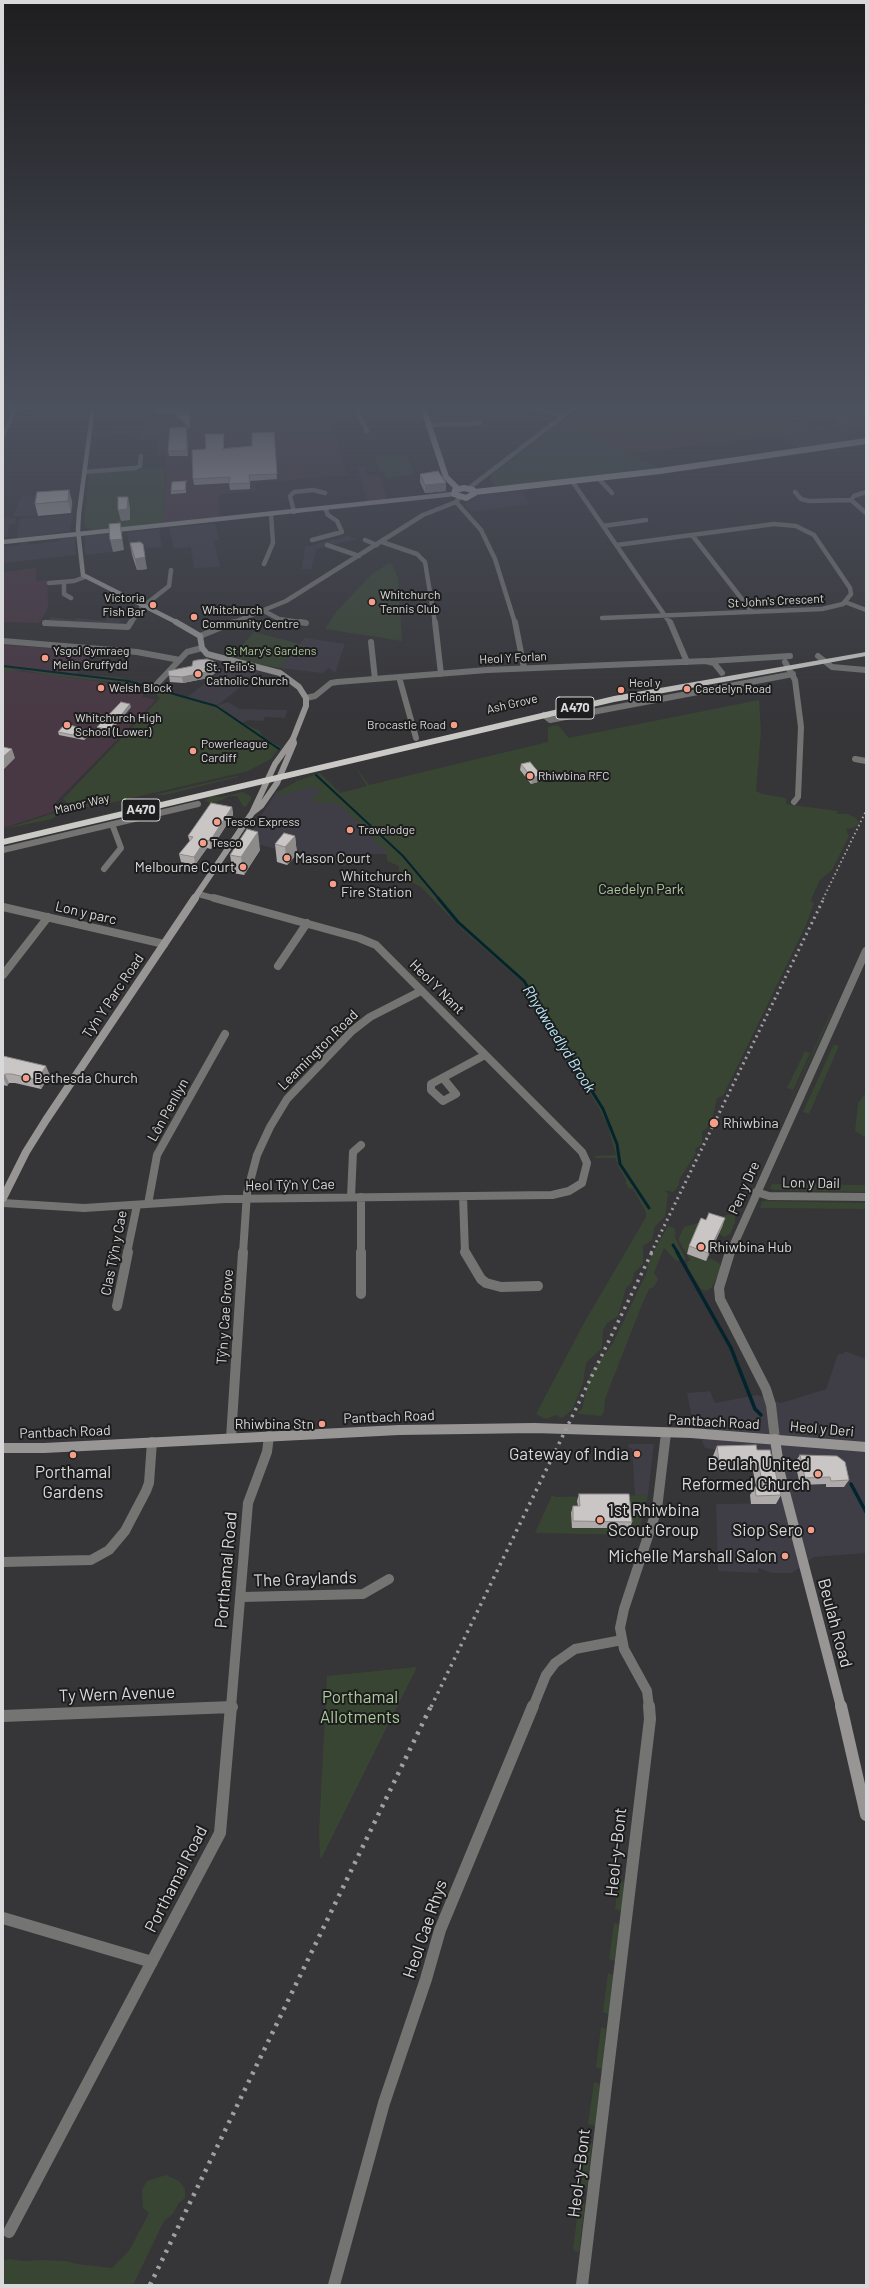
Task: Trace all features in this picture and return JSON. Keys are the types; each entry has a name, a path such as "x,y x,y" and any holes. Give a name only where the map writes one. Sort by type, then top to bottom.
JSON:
{"highway":[{"name":"A470","path":"821,659 866,648"},
{"name":"A470","path":"821,659 866,654"},
{"name":"Ash Grove","path":"276,775 634,695 821,659"},
{"name":"Ash Grove","path":"276,775 416,738 583,700 722,673 790,665"},
{"name":"Manor Way","path":"3,835 276,775"},
{"name":"Manor Way","path":"3,842 276,775"}],"street":[{"path":"81,514 79,534 82,572 85,577 192,630 200,636 202,648 207,654 216,658 280,673 299,687 306,698 306,706 293,739 294,743 276,775"},
{"path":"3,542 271,514 274,543 264,564"},
{"path":"312,540 342,532 337,521 327,514"},
{"path":"200,636 264,611 296,596 426,514"},
{"path":"469,514 481,530 495,559 513,613 524,668"},
{"path":"595,514 666,615 676,634 687,662"},
{"path":"603,526 644,522 646,520"},
{"path":"617,545 774,524 802,528 814,535 850,588 850,597 845,602 866,610"},
{"path":"692,535 752,612"},
{"path":"365,540 417,554 425,562 433,602 442,674"},
{"path":"327,545 359,556"},
{"path":"46,623 128,627 143,606 169,586 171,570"},
{"path":"49,583 64,582 85,577"},
{"path":"64,582 64,594 71,598"},
{"name":"St John's Crescent","path":"602,618 822,609 845,602"},
{"path":"264,611 279,619 306,623"},
{"path":"3,641 141,652 180,660"},
{"path":"371,642 375,679"},
{"path":"154,687 190,651 202,648"},
{"path":"821,659 836,668 866,670"},
{"path":"709,661 722,673"},
{"name":"Heol Y Forlan","path":"306,698 315,696 333,682 524,668 709,661 790,665"},
{"path":"790,665 798,698 802,735 798,797 794,802"},
{"path":"399,677 416,738"},
{"path":"276,775 289,742 293,739"},
{"path":"856,758 866,761"},
{"name":"Ty'n Y Parc Road","path":"3,1198 26,1152 40,1129 252,813 261,806 276,775"},
{"name":"Ty'n Y Parc Road","path":"252,813 254,805 276,775"},
{"name":"Manor Way","path":"3,850 198,804"},
{"path":"104,869 122,848 112,824"},
{"name":"Heol Y Nant","path":"198,894 371,942 585,1157 587,1163 585,1177 577,1187"},
{"name":"Lon y parc","path":"3,907 164,944"},
{"path":"3,975 48,917"},
{"path":"278,966 307,923"},
{"name":"Pen y Dre","path":"775,1439 766,1389 718,1294 725,1264 756,1192 866,950"},
{"name":"Leamington Road","path":"247,1199 248,1181 263,1141 278,1112 296,1088 360,1024 380,1011 421,991"},
{"name":"Lôn Penllyn","path":"148,1204 157,1155 225,1034"},
{"path":"443,1078 485,1055"},
{"path":"351,1197 353,1152 361,1145"},
{"name":"Heol Tŷ'n Y Cae","path":"3,1203 84,1208 247,1199 552,1195 561,1194 577,1187"},
{"name":"Lon y Dail","path":"756,1192 769,1196 866,1197"},
{"path":"463,1196 465,1252 481,1279 486,1283 501,1287 538,1286"},
{"path":"361,1197 361,1294"},
{"name":"Tŷ'n y Cae Grove","path":"231,1438 247,1199"},
{"name":"Clas Tŷ'n y Cae","path":"117,1306 137,1205"},
{"name":"Pantbach Road","path":"3,1448 44,1448 399,1430 534,1428 588,1429 775,1439"},
{"name":"Heol-y-Bont","path":"582,2285 650,1719 647,1691 622,1640 620,1628 624,1609 657,1509 666,1433"},
{"name":"Porthamal Road","path":"9,2232 220,1833 242,1597 248,1503 267,1452 269,1436"},
{"name":"Heol y Deri","path":"775,1439 866,1447"},
{"name":"Beulah Road","path":"775,1439 780,1472 852,1750 866,1815"},
{"path":"3,1562 79,1561 96,1558 109,1550 125,1531 146,1491 149,1483 152,1442"},
{"name":"The Graylands","path":"242,1597 363,1594 389,1579"},
{"name":"Heol Cae Rhys","path":"334,2285 384,2103 426,1979 440,1930 546,1675 555,1663 575,1649 622,1640"},
{"name":"Ty Wern Avenue","path":"3,1716 232,1707"},
{"path":"3,1918 152,1962"}],"shaded area":[{"path":"14,514 36,514 36,516 13,516"},
{"path":"73,514 70,531 18,538 17,536 20,519"},
{"path":"164,514 219,514 219,517 164,523"},
{"path":"11,517 16,519 15,524 9,525 7,537 3,538 3,518"},
{"path":"215,523 219,540 214,541 220,567 194,568 191,547 174,549 169,528"},
{"path":"159,529 162,547 130,550 127,532"},
{"path":"110,534 112,552 85,555 85,536"},
{"path":"348,536 356,539 316,549 311,569 302,569 305,547"},
{"path":"75,537 76,555 3,563 3,547 20,545 21,543 27,542 28,545 60,541 60,539"},
{"path":"36,568 36,581 47,580 48,607 41,621 37,623 3,622 3,572"},
{"path":"51,617 74,620 77,618 105,621 108,618 121,620 119,624 44,622 45,619 49,620"},
{"path":"305,638 345,644 335,673 329,668 322,673 280,668"},
{"name":"Ysgol Gymraeg Melin Gruffydd","path":"3,645 91,651 76,675 3,665"},
{"path":"229,665 259,672 218,705 186,698"},
{"name":"Whitchurch High School (Lower)","path":"3,669 119,684 143,695 142,697 156,700 55,803 56,811 3,828"},
{"path":"228,702 239,709 287,710 285,718 265,717 263,721 248,720 242,723 219,705"},
{"path":"312,776 374,832 395,854 356,854 344,866 245,841 276,792"},
{"path":"845,1351 866,1359 866,1553 814,1557 792,1573 772,1573 758,1568 759,1573 718,1571 716,1504 776,1503 742,1454 705,1448 692,1419 687,1393 710,1391 715,1403 757,1395 781,1403 826,1389 838,1354 843,1354"},
{"path":"628,1444 654,1444 648,1495 635,1495 632,1448 629,1448"}],"green space":[{"path":"85,514 164,514 164,523 94,530 84,527"},
{"name":"Whitchurch Tennis Club","path":"389,563 392,564 398,578 402,641 325,629 337,611 371,575"},
{"name":"St Mary's Gardens","path":"254,632 300,644 280,668 230,659"},
{"path":"3,665 72,674 119,677 145,687 135,690 119,683 48,675 21,670 4,672"},
{"name":"Powerleague Cardiff","path":"157,689 219,705 242,723 260,731 262,736 280,747 271,759 248,771 93,807 72,807 63,799 160,698 154,692"},
{"name":"Caedelyn Park","path":"759,700 761,731 756,791 762,794 786,798 786,804 837,811 837,814 848,814 856,818 859,823 854,828 846,829 849,836 832,870 820,880 812,897 811,901 814,903 806,925 723,1096 717,1098 713,1115 707,1128 702,1132 702,1144 695,1149 696,1153 679,1180 679,1184 676,1189 673,1192 664,1190 668,1194 665,1217 655,1226 652,1240 643,1246 643,1264 634,1273 632,1282 626,1288 618,1316 607,1323 603,1330 602,1348 586,1363 583,1383 572,1410 562,1418 555,1415 547,1419 543,1418 536,1414 584,1323 646,1217 646,1212 633,1189 629,1188 626,1184 626,1180 618,1166 616,1158 595,1158 595,1156 616,1155 608,1126 599,1108 522,982 463,930 421,887 413,883 399,871 399,866 387,861 387,851 376,842 368,831 368,828 355,820 339,804 311,801 310,799 320,793 317,787 308,787 281,796 275,794 297,781 320,773 340,793 367,786 354,765 369,785 548,742 548,727 558,725 569,738"},
{"path":"238,777 165,795 154,795"},
{"path":"248,782 3,839 105,814"},
{"path":"243,792 252,797 246,807 243,806 237,796 230,796 212,804 205,801 211,796 221,797"},
{"path":"57,812 59,813 58,815 52,819 4,829"},
{"path":"830,1014 831,1015 769,1148"},
{"path":"834,1044 839,1046 809,1114 803,1112"},
{"path":"805,1051 810,1053 793,1090 787,1088"},
{"path":"866,1093 866,1138 855,1131 858,1103"},
{"path":"772,1184 866,1185 866,1192 773,1190 770,1188"},
{"path":"762,1201 866,1203 866,1209 760,1208"},
{"path":"727,1215 735,1215 735,1222 730,1234 724,1237 721,1235 719,1232 721,1227 687,1254 699,1259 711,1259 719,1263 722,1268 712,1287 706,1291 701,1289 688,1268 687,1262 690,1260 679,1241 679,1238 684,1227"},
{"path":"668,1226 674,1228 676,1234 674,1236 686,1259 676,1261 664,1248 654,1273 658,1279 654,1287 649,1289 641,1307 605,1399 604,1412 601,1416 579,1414 577,1412 582,1409 590,1374 613,1343 647,1272 648,1262"},
{"path":"552,1495 556,1497 648,1495 638,1535 535,1533"},
{"name":"Porthamal Allotments","path":"417,1667 321,1859 319,1831 327,1676"},
{"path":"619,1881 624,1882 622,1911 615,1909"},
{"path":"614,1923 619,1924 615,1961 609,1959"},
{"path":"608,1973 613,1975 609,2014 603,2012"},
{"path":"601,2027 606,2029 602,2069 596,2067"},
{"path":"594,2082 600,2084 595,2126 588,2124"},
{"path":"586,2141 592,2143 587,2188 581,2186"},
{"path":"166,2175 179,2181 185,2189 185,2198 179,2203 173,2214 164,2221 133,2285 3,2285 3,2261 9,2259 23,2261 66,2261 77,2264 112,2268 129,2251 149,2213 143,2208 142,2190 147,2181"},
{"path":"579,2202 585,2204 579,2252 573,2250"}],"building":[{"path":"120,523 122,539 110,540 109,524"},
{"path":"140,542 143,544 145,557 135,559 130,543"},
{"path":"207,659 216,662 214,664 217,665 207,672 182,677 169,676 168,671 192,666 193,661"},
{"path":"121,702 130,704 109,730 97,727"},
{"path":"65,724 90,730 83,737 58,732"},
{"path":"3,747 12,749 3,757"},
{"path":"530,762 541,775 532,778 521,764"},
{"path":"211,803 232,807 210,841 205,840 194,857 179,854 193,837 188,836"},
{"path":"247,829 258,832 241,857 230,855"},
{"path":"284,833 295,836 285,847 275,844"},
{"path":"3,1056 46,1066 37,1080 12,1074 5,1074 3,1077"},
{"name":"Rhiwbina Hub","path":"709,1213 725,1218 708,1253 689,1246 701,1218 706,1220"},
{"path":"756,1445 757,1450 770,1450 781,1495 756,1496 755,1487 763,1486 758,1462 719,1461 717,1446"},
{"path":"800,1455 837,1456 845,1462 849,1480 831,1481 830,1477 805,1478"},
{"name":"1st Rhiwbina Scout Group","path":"579,1494 629,1494 632,1522 573,1521 573,1506 580,1506"}],"waterway":[{"path":"3,666 128,681 216,706 279,749"},
{"name":"Rhydwaedlyd Brook","path":"316,775 403,856 439,899"},
{"name":"Rhydwaedlyd Brook","path":"438,898 458,922 524,981 603,1109 617,1144 620,1164 649,1208"},
{"name":"Rhydwaedlyd Brook","path":"673,1245 678,1253"},
{"name":"Rhydwaedlyd Brook","path":"677,1252 731,1348 755,1409 761,1415"},
{"name":"Rhydwaedlyd Brook","path":"851,1484 866,1512"}],"railway":[{"path":"823,899 866,811"},
{"path":"651,1253 824,898"},
{"path":"431,1707 652,1252"},
{"path":"150,2285 431,1706"}],"place":[{"name":"Whitchurch Tennis Club","path":"372,602"},
{"name":"Victoria Fish Bar","path":"153,605"},
{"name":"Whitchurch Community Centre","path":"194,617"},
{"name":"Ysgol Gymraeg Melin Gruffydd","path":"45,658"},
{"name":"St. Teilo's Catholic Church","path":"198,674"},
{"name":"Welsh Block","path":"101,688"},
{"name":"Caedelyn Road","path":"687,689"},
{"name":"Heol y Forlan","path":"621,690"},
{"name":"Whitchurch High School (Lower)","path":"67,725"},
{"name":"Brocastle Road","path":"454,725"},
{"name":"Powerleague Cardiff","path":"193,751"},
{"name":"Rhiwbina RFC","path":"530,776"},
{"name":"Tesco Express","path":"217,822"},
{"name":"Travelodge","path":"350,830"},
{"name":"Tesco","path":"203,843"},
{"name":"Mason Court","path":"287,858"},
{"name":"Melbourne Court","path":"243,867"},
{"name":"Whitchurch Fire Station","path":"333,884"},
{"name":"Bethesda Church","path":"26,1078"},
{"name":"Rhiwbina","path":"714,1123"},
{"name":"Rhiwbina Hub","path":"701,1247"},
{"name":"Rhiwbina Stn","path":"322,1424"},
{"name":"Gateway of India","path":"637,1454"},
{"name":"Porthamal Gardens","path":"73,1455"},
{"name":"Beulah United Reformed Church","path":"818,1474"},
{"name":"1st Rhiwbina Scout Group","path":"600,1520"},
{"name":"Siop Sero","path":"811,1530"},
{"name":"Michelle Marshall Salon","path":"785,1556"}]}
